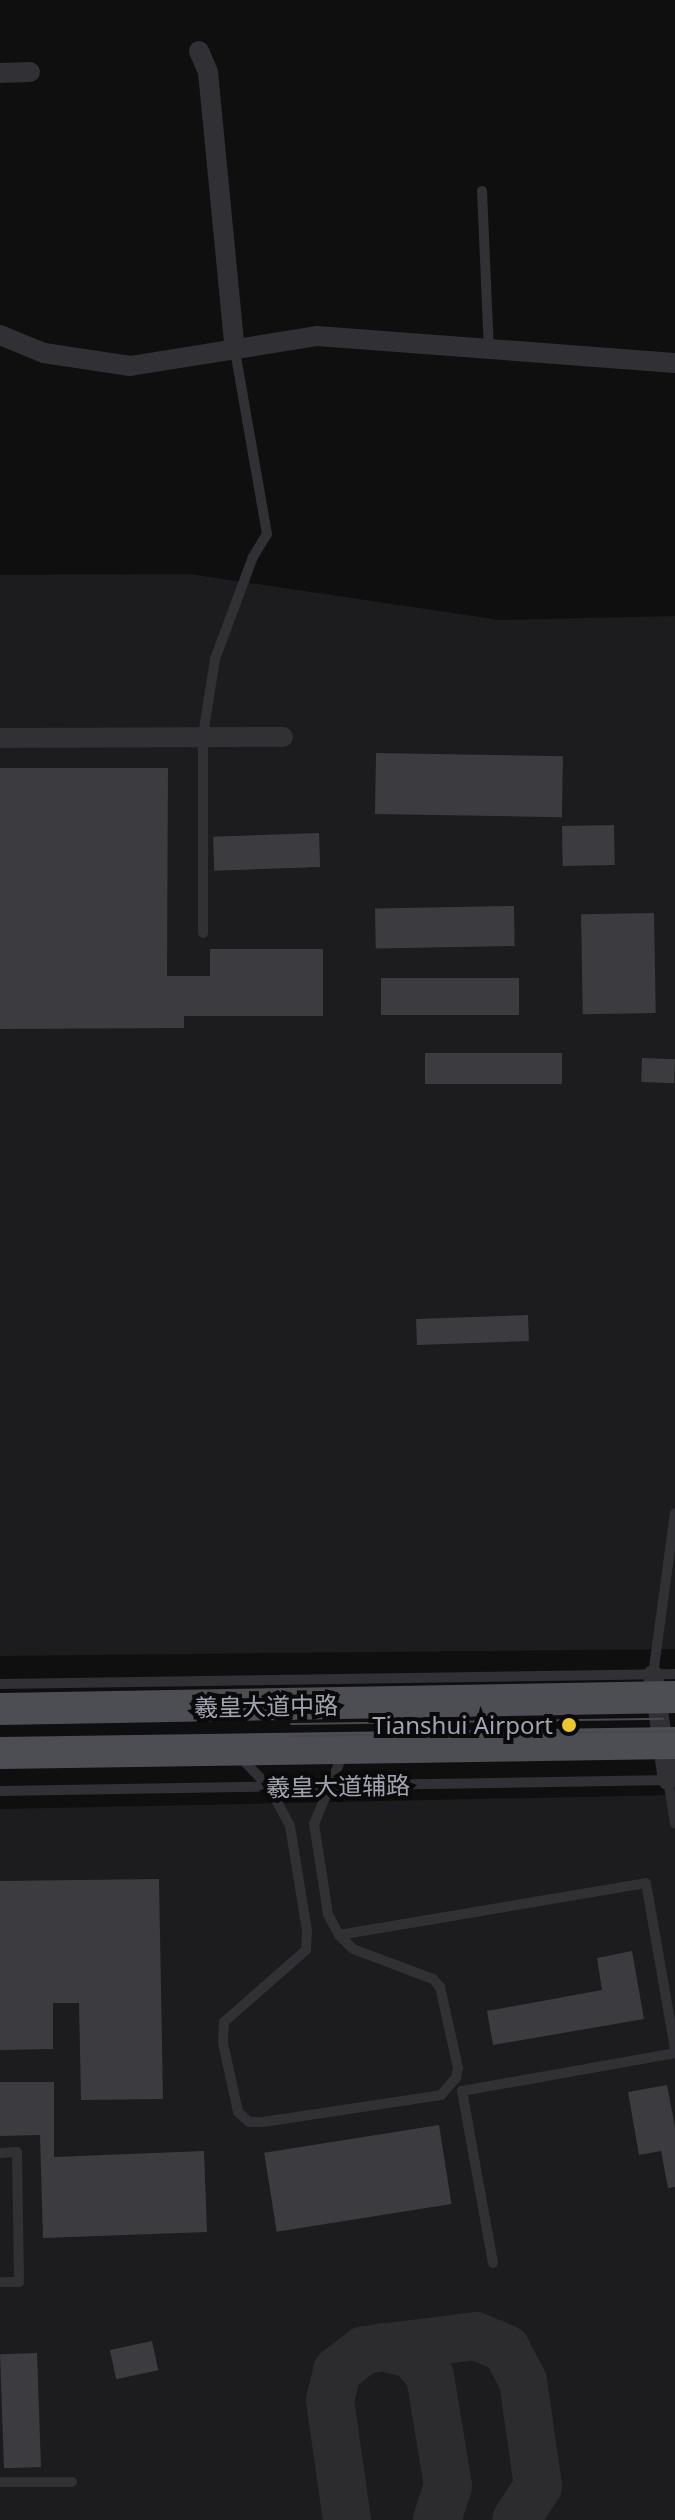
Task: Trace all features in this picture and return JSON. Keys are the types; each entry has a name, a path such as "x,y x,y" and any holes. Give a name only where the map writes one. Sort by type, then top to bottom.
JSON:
{"main road":[{"name":"羲皇大道中路","path":"0,1709 664,1686"},
{"name":"羲皇大道中路","path":"0,1753 669,1743"}],"street":[{"path":"199,51 208,72 235,350"},
{"path":"0,73 30,72"},
{"path":"0,335 44,353 130,366 317,336 489,352 675,363"},
{"path":"0,738 283,737"},
{"path":"664,1686 671,1780"}],"lane":[{"path":"482,191 489,352"},
{"path":"203,933 203,735 215,659 253,557 267,534 235,350"},
{"path":"0,1684 664,1686 675,1513"},
{"path":"346,1748 314,1824 328,1914 339,1935 353,1949 433,1979 440,1987 458,2068 493,2263"},
{"path":"233,1750 269,1787 290,1826 306,1950 224,2022 223,2043 238,2112 249,2122 441,2095 675,2051 646,1883 339,1935"},
{"path":"671,1780 675,1823"},
{"name":"羲皇大道辅路","path":"0,1791 671,1780"},
{"path":"441,2095 458,2068"},
{"path":"0,2153 17,2152 19,2282 0,2282"},
{"path":"0,2482 72,2482"}],"shaded area":[{"path":"189,574 500,620 675,616 675,1649 0,1656 0,575"},
{"path":"675,1797 675,2520 0,2520 0,1809"}],"building":[{"path":"376,753 563,756 562,817 375,814"},
{"path":"0,768 168,768 167,976 210,976 210,949 323,949 323,1016 184,1016 184,1028 0,1029"},
{"path":"614,825 615,865 563,866 562,826"},
{"path":"319,833 320,867 214,871 213,837"},
{"path":"514,906 515,946 376,948 375,908"},
{"path":"654,913 656,1013 583,1014 581,914"},
{"path":"381,978 519,978 519,1015 381,1015"},
{"path":"425,1053 562,1053 562,1084 425,1084"},
{"path":"642,1058 675,1059 674,1083 641,1082"},
{"path":"528,1315 529,1341 417,1345 416,1319"},
{"path":"159,1879 163,2099 81,2100 79,2003 53,2003 53,2049 0,2050 0,1881"},
{"path":"632,1951 644,2019 493,2045 487,2011 602,1990 597,1958"},
{"path":"0,2082 54,2082 54,2157 204,2151 207,2232 43,2238 40,2135 0,2136"},
{"path":"667,2085 675,2127 675,2187 668,2188 661,2151 639,2155 628,2092"},
{"path":"439,2125 452,2204 277,2232 264,2153"},
{"path":"152,2341 158,2370 116,2379 110,2350"},
{"path":"37,2353 41,2467 4,2468 0,2354"}],"taxiway":[{"path":"347,2520 330,2400 337,2371 364,2350 476,2336 506,2349 523,2381 538,2486 516,2520"},
{"path":"382,2347 413,2355 430,2376 448,2486 437,2520"}],"tram line":[{"path":"291,1724 663,1719"},
{"path":"291,1736 675,1731"}],"place":[{"name":"Tianshui Airport","path":"569,1725"}]}
